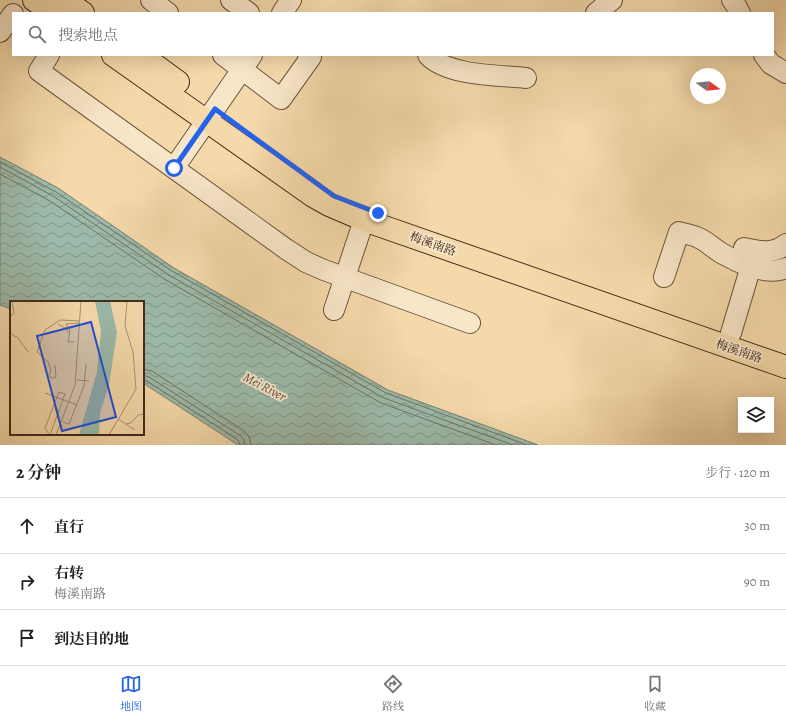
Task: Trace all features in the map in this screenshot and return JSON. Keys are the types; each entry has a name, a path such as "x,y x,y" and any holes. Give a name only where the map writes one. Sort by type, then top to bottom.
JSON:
{"main road":[{"path":"34,0 52,12"},
{"path":"65,0 82,12"},
{"name":"梅溪南路","path":"115,56 211,115 334,196 345,201 487,248 786,352"},
{"name":"梅溪南路","path":"141,56 211,115 313,196 340,210 364,220 786,367"}],"street":[{"path":"14,12 23,0"},
{"path":"151,0 167,12"},
{"path":"231,0 248,12"},
{"path":"283,12 291,0"},
{"path":"597,12 612,0"},
{"path":"732,0 739,12"},
{"path":"0,32 12,14"},
{"path":"48,56 39,71 286,249 312,264 345,278 470,323"},
{"path":"226,56 247,62 281,99 311,57 310,56"},
{"path":"429,56 437,63 459,71 526,78"},
{"path":"765,56 771,64 786,73"},
{"path":"174,168 247,62"},
{"path":"334,310 364,220"},
{"path":"664,277 679,232 700,239 725,256 751,266 776,272 786,268"},
{"path":"744,248 767,252 778,250 786,244"},
{"path":"731,333 751,266"}],"water":[{"name":"Mei River","path":"0,157 58,188 174,268 388,390 538,445 238,445 144,384 144,301 10,301 10,309 0,305"}],"route":[{"path":"174,168 215,109 334,196 378,213"}]}
